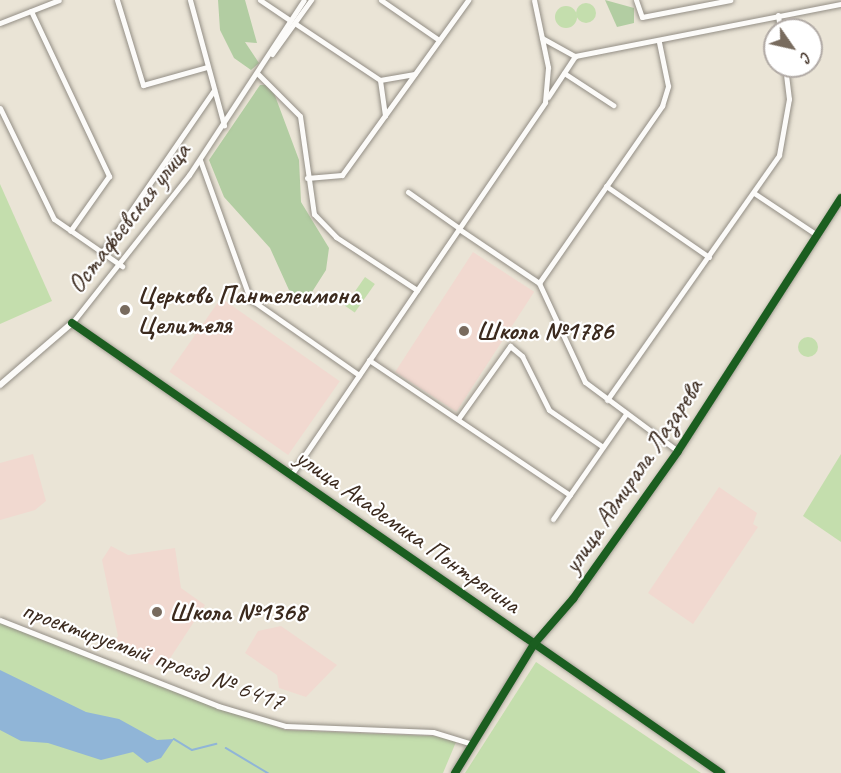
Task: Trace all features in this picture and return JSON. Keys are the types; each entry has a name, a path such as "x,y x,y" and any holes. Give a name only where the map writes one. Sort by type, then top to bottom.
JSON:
{"street":[{"path":"0,23 59,0"},
{"path":"117,0 143,85 207,67"},
{"path":"190,0 224,125"},
{"path":"260,0 380,80 414,74"},
{"name":"Остафьевская улица","path":"293,22 304,0"},
{"name":"Остафьевская улица","path":"0,385 72,323 122,266 200,160 268,57 311,0"},
{"path":"381,0 439,40"},
{"path":"307,178 342,175 468,0"},
{"path":"534,0 550,85 545,102"},
{"path":"636,0 642,17 730,0"},
{"path":"542,38 576,56 659,42 778,15 841,4"},
{"path":"32,11 109,176 69,231"},
{"path":"539,283 665,98 659,42"},
{"path":"291,475 576,56"},
{"path":"564,73 613,105"},
{"path":"258,74 300,116 307,178 314,214 326,230 417,290"},
{"path":"607,400 754,193 786,135 789,99 786,78"},
{"path":"380,80 385,116"},
{"path":"102,253 214,90"},
{"path":"0,108 50,214 69,231 122,266"},
{"path":"200,160 250,299 359,375"},
{"path":"606,186 709,257"},
{"path":"408,192 539,283 585,382 678,451"},
{"path":"754,193 818,234"},
{"name":"улица Адмирала Лазарева","path":"455,773 470,743 534,644 573,599 678,451 841,198"},
{"name":"улица Академика Понтрягина","path":"72,323 721,773"},
{"path":"458,419 510,346 522,356 549,410 603,447"},
{"path":"369,360 570,495"},
{"path":"553,519 626,414"},
{"name":"проектируемый проезд № 6417","path":"0,620 218,706 286,726 433,732 470,743"}],"shaded area":[{"name":"Школа №1786","path":"473,252 534,292 456,412 395,372"},
{"path":"221,298 340,381 288,455 169,372"},
{"path":"33,454 46,501 35,510 0,520 0,463"},
{"path":"719,487 757,513 753,524 758,527 693,624 648,593"},
{"name":"Школа №1368","path":"111,546 128,555 175,548 181,588 205,605 163,669 110,649 118,636 102,560"},
{"path":"281,626 337,665 306,697 279,688 277,675 245,653 258,631"}],"green space":[{"path":"218,0 245,0 257,43 245,42 259,63 251,70 234,58 220,30"},
{"path":"605,0 634,8 634,23 617,27"},
{"path":"586,3 593,6 596,13 593,20 586,23 579,20 576,13 579,6"},
{"path":"566,6 574,9 577,17 574,25 566,28 558,25 555,17 558,9"},
{"path":"260,85 271,85 299,160 301,202 329,248 326,270 305,303 289,290 270,248 224,197 209,160"},
{"path":"0,184 52,301 0,324"},
{"path":"365,277 375,284 355,313 345,306"},
{"path":"808,337 815,340 818,347 815,354 808,357 801,354 798,347 801,340"},
{"path":"841,454 841,542 803,516"},
{"path":"0,623 285,730 454,737 456,742 443,773 0,773"},
{"path":"536,662 701,773 465,773"}],"water":[{"path":"0,670 86,712 119,719 157,740 174,739 161,758 147,763 133,752 101,760 48,743 21,741 0,730"}],"waterway":[{"path":"174,739 192,750 216,744"},
{"path":"226,748 268,773"}],"cycle path":[{"path":"455,773 534,644 573,599 678,451 841,198"},
{"path":"72,323 721,773"}],"place":[{"name":"Церковь Пантелеимона Целителя","path":"125,310"},
{"name":"Школа №1786","path":"464,331"},
{"name":"Школа №1368","path":"157,612"}]}
